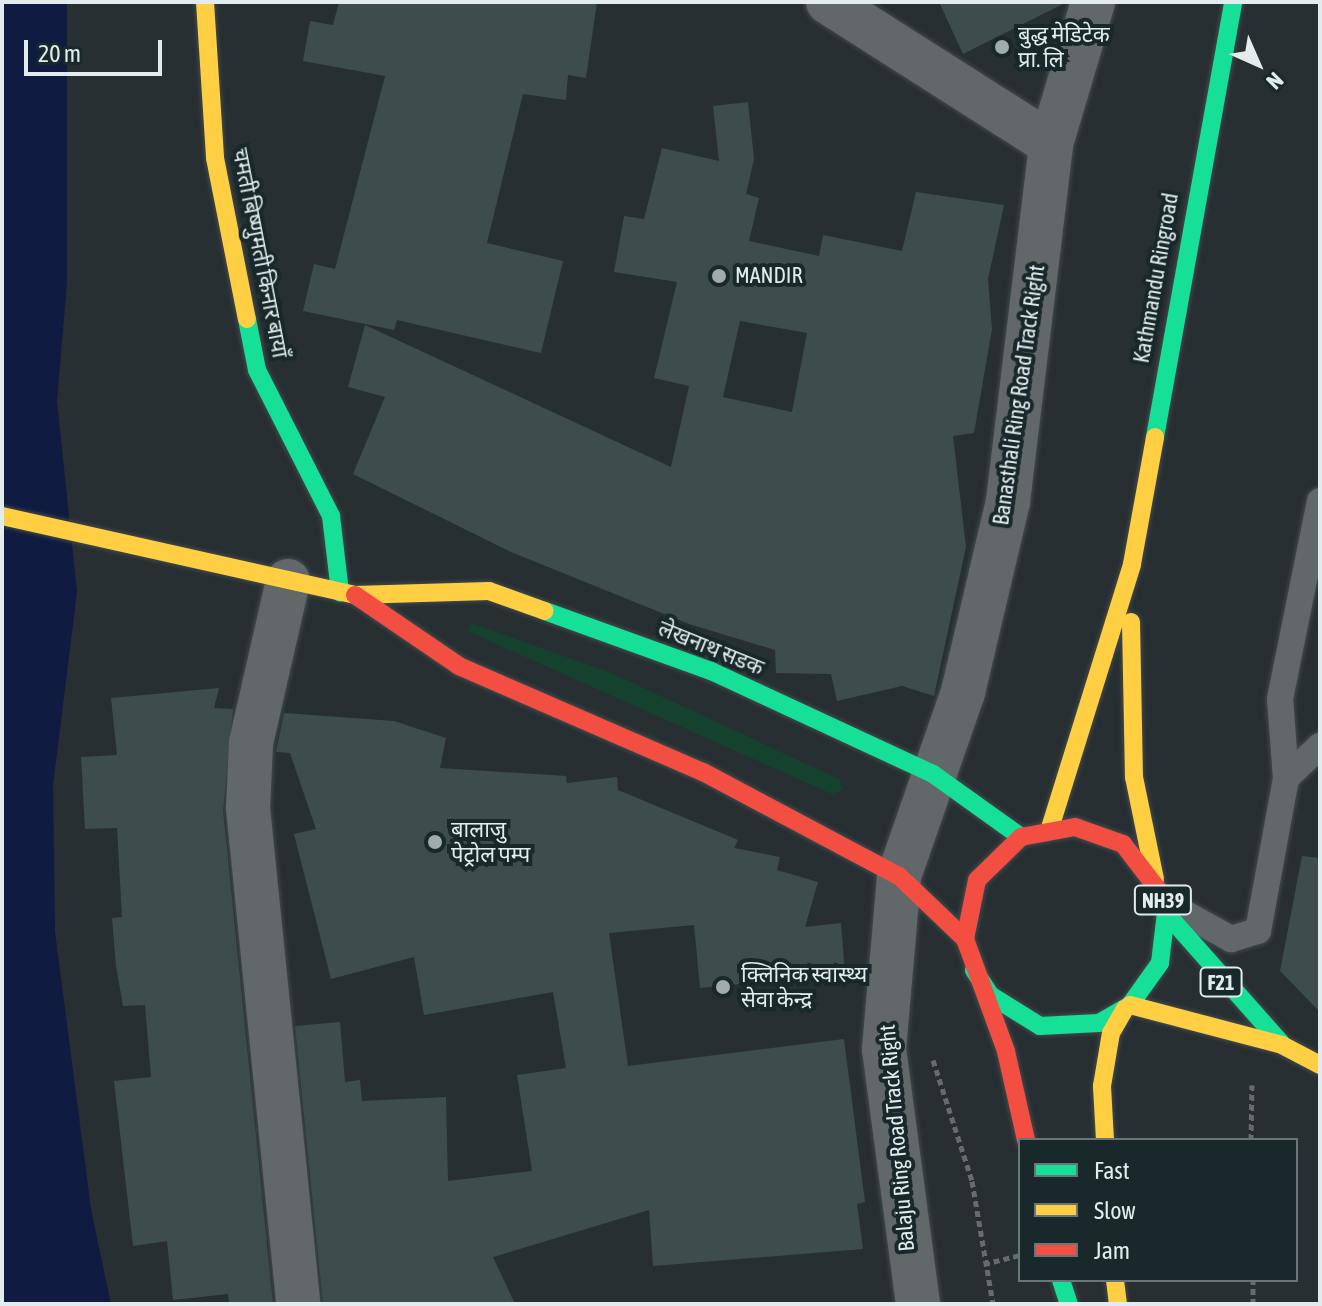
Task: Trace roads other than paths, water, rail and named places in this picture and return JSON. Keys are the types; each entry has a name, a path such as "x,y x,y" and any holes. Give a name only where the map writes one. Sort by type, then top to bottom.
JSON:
{"main road":[{"name":"चमती बिष्णुमती किनार बायाँ","path":"205,2 215,158 257,370 331,516 348,593"},
{"name":"Kathmandu Ringroad","path":"1050,828 1132,564 1233,2"},
{"name":"लेखनाथ सडक","path":"2,516 207,567 348,593 489,591 711,671 933,774 1021,837"},
{"name":"Kathmandu Ringroad","path":"1105,1138 1104,1073 1111,1033 1160,963 1162,899 1134,777 1132,564"},
{"name":"लेखनाथ सडक","path":"348,593 459,666 703,772 899,876 965,939"},
{"name":"NH39","path":"1026,1138 1006,1051 965,939 977,880 1021,837 1050,828 1075,827 1123,844 1162,899"},
{"name":"F21","path":"1162,899 1282,1045"},
{"name":"NH39","path":"974,970 990,995 1040,1026 1099,1023 1128,1007"},
{"name":"F21","path":"1128,1007 1282,1045 1320,1065"},
{"path":"1062,1282 1069,1304"},
{"path":"1115,1282 1118,1304"}],"street":[{"path":"828,2 1051,144"},
{"name":"Banasthali Ring Road Track Right","path":"899,876 963,692 1008,501 1051,144 1093,2"},
{"path":"288,581 251,743 248,808 298,1304"},
{"name":"Balaju Ring Road Track Right","path":"899,876 884,1049 918,1304"}],"lane":[{"path":"1162,899 1231,939 1258,931 1286,778 1280,699 1314,554 1320,501"},
{"path":"1286,778 1320,746"}],"water":[{"path":"2,2 67,2 67,283 57,401 77,592 53,785 55,932 91,1209 111,1304 2,1304"}],"place":[{"name":"बुद्ध मेडिटेक प्रा. लि","path":"1002,47"},
{"name":"MANDIR","path":"719,276"},
{"name":"बालाजु पेट्रोल पम्प","path":"435,842"},
{"name":"क्लिनिक स्वास्थ्य सेवा केन्द्र","path":"723,987"}]}
